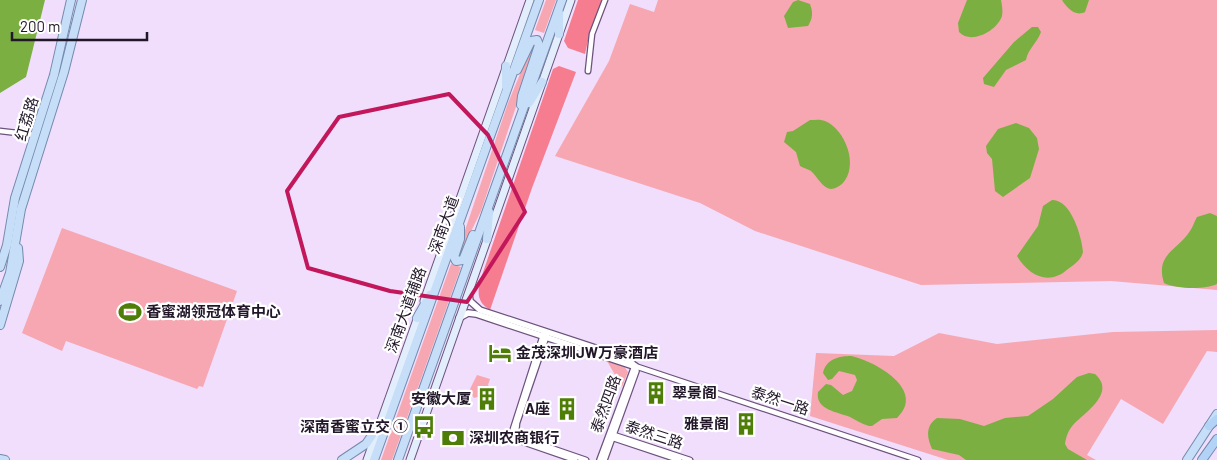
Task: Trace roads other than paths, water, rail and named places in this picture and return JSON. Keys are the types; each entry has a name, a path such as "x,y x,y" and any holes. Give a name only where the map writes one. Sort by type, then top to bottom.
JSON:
{"highway":[{"path":"1209,426 1217,418"},
{"path":"1202,460 1217,439"}],"main road":[{"name":"红荔路","path":"0,267 7,245 15,198 54,74 71,0"},
{"name":"红荔路","path":"0,300 10,273 21,209 64,72 82,0"},
{"name":"深南大道辅路","path":"367,460 530,0"},
{"name":"深南大道","path":"374,460 539,0"},
{"path":"410,460 571,0"},
{"path":"559,34 561,3"},
{"path":"399,460 561,3"},
{"path":"510,83 523,61 531,41 537,40 539,45 522,96 521,115"},
{"path":"505,95 506,66"},
{"path":"521,115 542,82"},
{"path":"487,239 490,200"},
{"path":"461,220 460,239 454,258 459,262 463,260 472,238 483,221"},
{"name":"红荔路","path":"0,325 19,261 16,239"},
{"name":"红荔路","path":"0,261 7,245"},
{"path":"417,318 442,273"},
{"path":"1186,460 1217,414"},
{"path":"342,460 366,444 381,422"},
{"path":"0,459 5,460"}],"street":[{"path":"588,71 592,34 604,0"},
{"path":"0,131 10,130 36,136"},
{"name":"泰然一路","path":"469,290 469,299 477,308 545,334"},
{"name":"泰然一路","path":"459,318 464,314 473,313 626,358 635,366 918,460"},
{"path":"545,334 512,432 520,441 575,460"},
{"path":"545,334 517,423 516,433 520,438 586,460"},
{"name":"泰然四路","path":"604,460 635,366"},
{"name":"泰然四路","path":"600,460 611,435"},
{"name":"泰然三路","path":"611,435 679,460"},
{"name":"泰然三路","path":"611,435 690,460"}],"place":[{"name":"香蜜湖领冠体育中心","path":"130,312"},
{"name":"金茂深圳JW万豪酒店","path":"500,353"},
{"name":"翠景阁","path":"656,393"},
{"name":"安徽大厦","path":"487,399"},
{"name":"A座","path":"567,409"},
{"name":"雅景阁","path":"746,424"},
{"name":"深南香蜜立交 ①","path":"424,427"},
{"name":"深圳农商银行","path":"453,438"}]}
